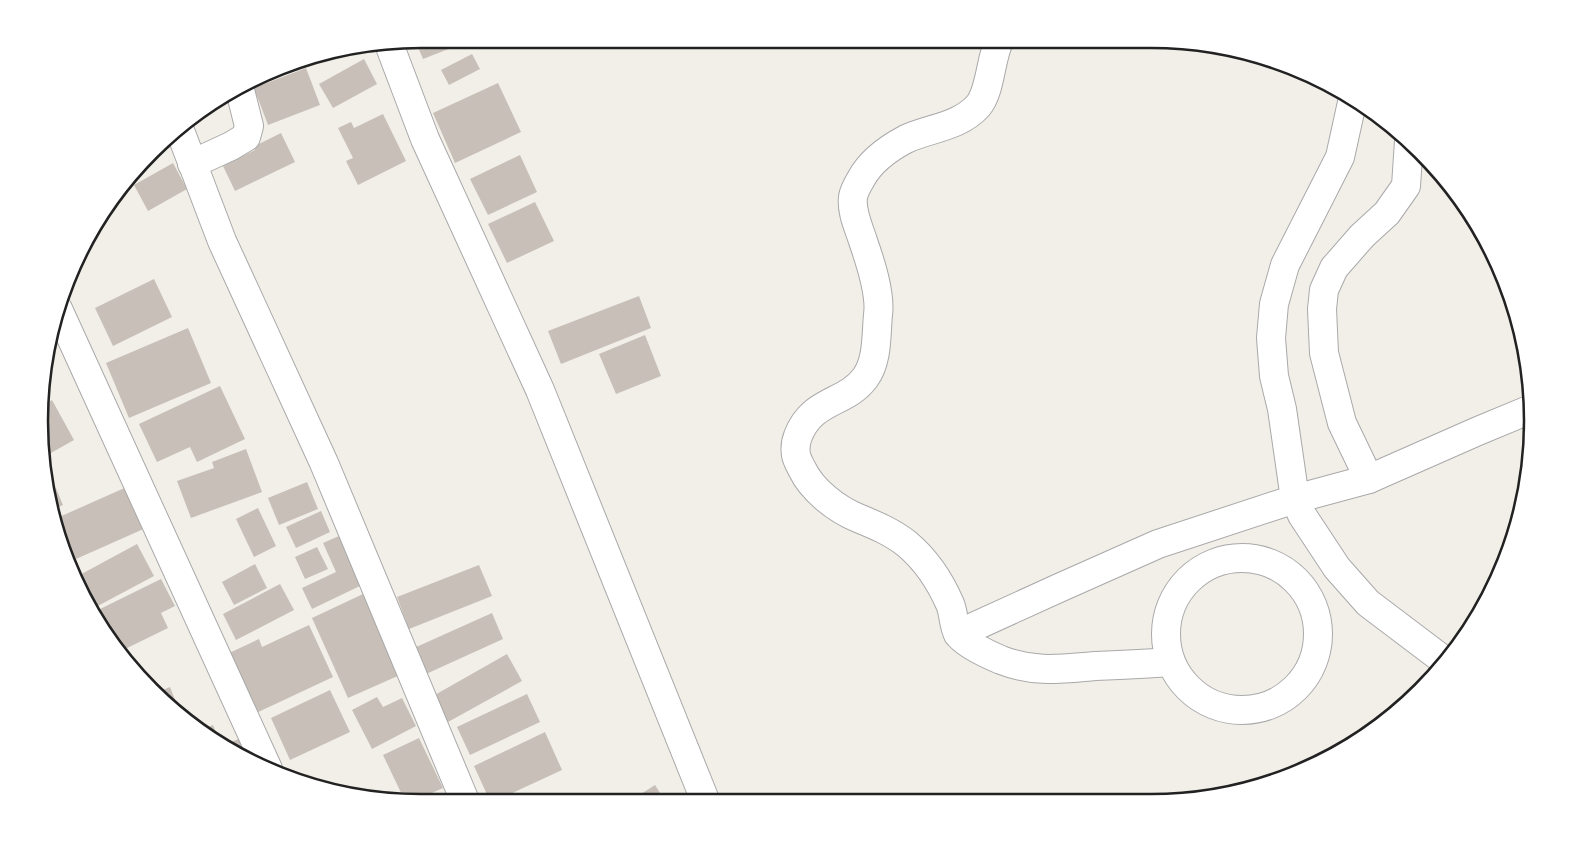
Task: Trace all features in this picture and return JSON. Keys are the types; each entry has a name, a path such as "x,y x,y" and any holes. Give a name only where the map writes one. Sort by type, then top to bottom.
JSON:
{"street":[{"path":"996,48 989,79 980,104 964,118 906,139 878,158 862,177 853,197 854,212 871,264 879,309 871,369 865,379 855,388 820,407 809,417 796,441 796,457 806,476 817,490 855,517 879,526 905,542 926,562 939,581 951,606 958,634 980,651 1024,668 1056,670 1170,662"},
{"path":"391,49 425,139 540,390 703,794"},
{"path":"192,164 246,137 250,126 241,94"},
{"path":"1351,105 1340,157 1285,265 1274,304 1271,338 1274,376 1282,409 1295,499 1302,515 1337,568 1368,603 1439,657"},
{"path":"181,135 222,240 324,463 462,794"},
{"path":"1369,479 1342,423 1324,353 1322,309 1324,290 1334,268 1362,236 1387,213 1406,186 1408,151"},
{"path":"62,318 263,758"},
{"path":"958,634 1158,544 1295,499 1369,479 1524,412"},
{"path":"1253,557 1279,566 1300,582 1314,605 1320,631 1315,658 1303,682 1282,699 1257,709 1231,710 1205,702 1184,685 1170,662 1165,636 1169,610 1182,586 1202,568 1227,558 1253,557"}],"building":[{"path":"418,48 451,48 423,59"},
{"path":"472,54 480,69 449,85 441,70"},
{"path":"364,59 377,84 333,108 319,84"},
{"path":"306,68 320,105 268,125 254,88"},
{"path":"498,83 521,132 455,163 433,113"},
{"path":"383,114 406,161 358,185 346,161 353,158 338,128 351,122 354,128"},
{"path":"281,133 295,162 235,191 223,166 255,150 253,147"},
{"path":"177,139 179,144 164,150"},
{"path":"520,155 537,192 488,215 470,179"},
{"path":"173,163 187,189 148,211 134,185"},
{"path":"535,202 554,241 507,263 488,224"},
{"path":"154,279 172,317 113,346 95,308"},
{"path":"639,296 651,328 561,364 548,331"},
{"path":"188,328 211,383 129,418 106,363"},
{"path":"645,335 661,376 616,394 599,354"},
{"path":"220,386 245,439 197,462 190,447 157,462 139,424"},
{"path":"52,400 74,440 49,454 48,445 48,402"},
{"path":"246,449 262,492 191,518 177,481 214,468 212,462"},
{"path":"53,481 63,505 58,507"},
{"path":"307,482 318,509 279,525 268,498"},
{"path":"129,486 148,527 75,560 60,517"},
{"path":"258,508 276,546 254,557 236,519"},
{"path":"321,511 330,532 296,548 286,527"},
{"path":"339,536 362,585 312,609 302,588 336,572 323,543"},
{"path":"137,544 154,576 97,607 81,574"},
{"path":"317,547 328,569 305,579 295,557"},
{"path":"255,564 267,588 234,605 222,582"},
{"path":"479,565 492,596 409,629 397,597"},
{"path":"161,579 175,606 161,613 168,628 126,649 99,610"},
{"path":"280,584 294,610 236,640 223,614"},
{"path":"363,594 400,675 348,698 312,618"},
{"path":"492,613 503,639 426,674 414,648"},
{"path":"309,625 333,677 252,715 225,655 259,639 262,647"},
{"path":"507,654 522,681 448,722 433,696"},
{"path":"170,687 176,702 175,701 163,690"},
{"path":"330,690 350,732 290,760 271,718"},
{"path":"527,694 540,722 470,755 457,727"},
{"path":"377,697 383,707 402,698 416,726 372,749 352,710"},
{"path":"213,725 216,733 213,731 208,727"},
{"path":"545,732 562,770 510,794 487,794 474,766"},
{"path":"244,737 250,752 234,744 231,742"},
{"path":"419,738 443,788 430,794 401,793 383,755"},
{"path":"655,785 661,794 641,794"}]}
